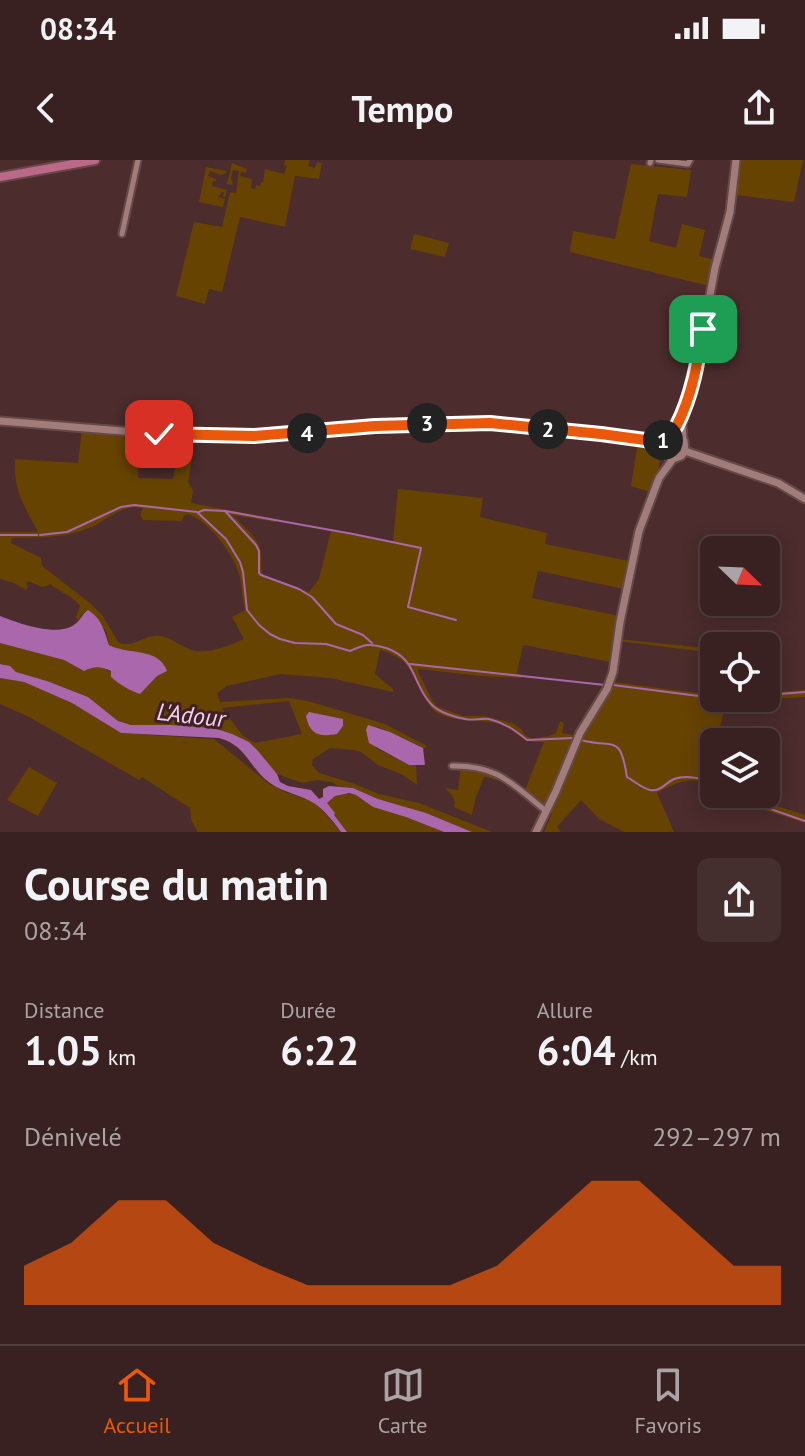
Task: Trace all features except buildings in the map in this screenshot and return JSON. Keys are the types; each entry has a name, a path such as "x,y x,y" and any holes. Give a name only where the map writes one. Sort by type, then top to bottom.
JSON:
{"main road":[{"path":"0,177 95,160"},
{"path":"659,478 673,459 685,451 681,429 730,212 736,160"},
{"path":"536,832 580,733 607,689 613,672 639,531 659,478 662,441 670,435 685,408"},
{"path":"0,421 218,436 305,433 375,426 490,423 601,434 661,445"},
{"path":"670,435 677,435 684,441"},
{"path":"685,451 778,483 805,499"},
{"path":"663,454 673,459"}],"street":[{"path":"122,234 138,160"},
{"path":"658,160 688,164 690,160"},
{"path":"452,766 474,766 494,772 547,812"}],"shaded area":[{"path":"285,160 310,160 308,166 315,168 317,162 322,163 319,179 295,176 285,227 240,217 222,292 209,289 205,304 176,296 194,222 222,227 230,192 236,193 239,171 233,170 233,185 227,184 232,163 247,169 240,176 252,179 251,188 255,189 263,182 265,169 284,174 287,166 284,165"},
{"path":"740,160 803,160 794,202 736,195"},
{"path":"631,164 691,170 687,197 658,194 649,241 676,248 682,224 705,230 699,256 716,260 709,286 570,252 573,231 615,239"},
{"path":"206,167 227,171 221,175 210,171 208,176 216,179 212,186 227,190 225,197 222,192 218,197 225,199 223,207 199,202"},
{"path":"414,234 449,243 445,257 410,249"},
{"path":"82,429 155,436 156,449 139,449 138,478 173,479 177,456 192,458 188,482 193,491 191,503 276,519 276,522 232,515 250,532 260,548 263,575 309,592 319,579 331,531 393,542 398,489 483,498 480,517 547,533 545,544 629,561 624,589 538,571 532,598 619,616 611,662 523,645 517,673 522,678 418,669 438,707 463,716 484,716 512,723 532,739 556,733 560,721 564,723 562,733 577,736 546,808 525,790 544,742 523,739 499,724 439,714 432,709 409,668 398,658 380,650 375,674 393,692 330,678 280,674 227,686 217,693 220,702 288,698 308,701 385,724 427,746 423,749 378,727 376,748 409,765 416,765 417,785 353,750 330,748 313,759 312,765 319,773 379,794 419,803 492,832 472,832 426,813 332,782 317,780 302,783 277,774 249,742 214,728 131,725 118,721 88,697 0,664 0,643 64,660 84,671 101,667 144,688 157,676 161,661 109,645 106,631 88,610 78,621 76,617 80,606 50,584 42,586 28,581 26,590 0,579 0,532 38,532 18,488 15,459 78,463","holes":["143,508 140,514 143,520 182,521 187,514 203,522 218,537 240,576 245,610 232,617 244,639 202,651 191,650 160,636 130,644 119,643 102,615 90,603 42,566 41,558 11,543 12,538 51,537 80,532 122,510","289,701 302,734 255,743 243,736 222,708"]},
{"path":"638,442 655,449 660,455 659,469 650,492 631,486"},
{"path":"88,610 99,621 109,645 157,658 167,671 157,676 140,694 111,677 111,671 107,669 97,667 84,671 64,660 0,643 0,616 38,628 59,630 75,624"},
{"path":"619,641 700,648 700,651"},
{"path":"0,664 88,697 118,721 131,725 214,728 232,734 249,742 258,751 280,782 311,790 319,799 323,797 323,789 329,786 353,788 472,832 444,832 373,807 349,793 335,796 327,803 347,832 341,832 314,804 270,783 228,741 121,733 72,703 24,682 0,678"},
{"path":"0,678 24,682 72,703 121,733 214,739 268,783 313,802 341,832 198,832 191,820 190,808 142,777 139,780 29,717 0,704"},
{"path":"613,682 700,693 700,712 724,712 720,728 700,728 700,782 684,781 657,793 674,832 624,832 599,819 581,800 557,827 561,832 544,832 578,742"},
{"path":"805,690 805,697 780,698 780,692"},
{"path":"309,712 343,719 343,726 337,734 316,733 306,716"},
{"path":"368,725 423,748 425,765 409,765 369,743"},
{"path":"468,764 505,777 502,781 484,777 472,815 454,807 454,799 445,788 458,790 461,765"},
{"path":"29,767 57,783 38,816 7,800"},
{"path":"343,793 356,795 373,807 444,832 347,832 327,803"},
{"path":"780,807 805,815 805,823 759,808"}],"waterway":[{"path":"40,535 67,532 121,507 134,505 197,512 226,539 240,562 247,610 270,634 295,643 326,644 350,651 368,645 386,648 403,658 425,696 442,712 468,720 495,721 510,727 527,740 573,738"},
{"path":"225,511 421,548 408,607 456,620"},
{"path":"199,512 225,511 256,545 261,575 299,589 312,597 336,624 363,635 372,643"},
{"path":"0,535 37,535"},
{"path":"410,664 605,685"},
{"path":"613,685 700,696"},
{"path":"780,694 805,692"},
{"path":"581,740 614,745 622,754 627,777 647,789 657,790 683,777 700,778"},
{"path":"768,808 805,821"}],"route":[{"path":"159,434 254,436 449,422 601,434 661,445 678,424 685,408 703,329"}],"water label":[{"name":"L'Adour","path":"191,715"}]}
